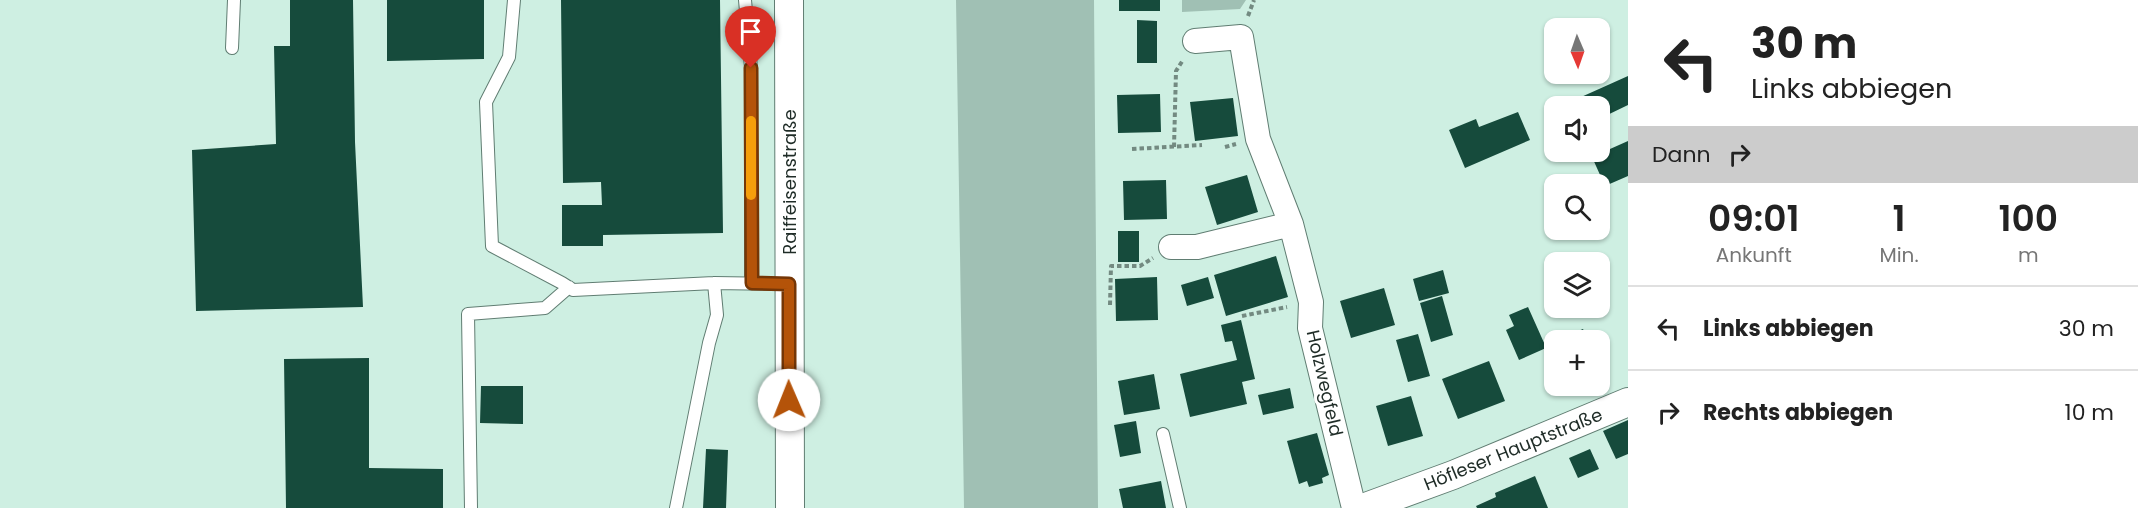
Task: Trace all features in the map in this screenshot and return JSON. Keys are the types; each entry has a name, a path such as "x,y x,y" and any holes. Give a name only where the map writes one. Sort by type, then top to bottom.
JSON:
{"street":[{"name":"Raiffeisenstraße","path":"789,0 790,508"},
{"name":"Holzwegfeld","path":"1195,40 1241,36 1258,139 1291,224 1311,302 1310,328 1354,508"},
{"path":"1171,247 1197,247 1291,224"},
{"name":"Höfleser Hauptstraße","path":"1363,508 1453,475 1628,402"}],"lane":[{"path":"232,48 234,0"},
{"path":"514,0 508,57 486,102 492,246 573,290 714,283 789,284"},
{"path":"745,0 751,68 752,283"},
{"path":"676,508 709,343 717,315 714,283"},
{"path":"471,508 468,314 545,308 569,287"},
{"path":"1163,434 1180,508"}],"path":[{"path":"1174,147 1176,71 1195,40"},
{"path":"1132,149 1202,145"},
{"path":"1110,305 1111,266 1140,266 1171,247"},
{"path":"1242,316 1311,302"}],"green space":[{"path":"956,0 1094,0 1098,508 964,508"},
{"path":"1182,0 1246,0 1240,9 1182,12"}],"building":[{"path":"290,0 353,0 355,142 363,307 196,311 192,150 276,144 274,46 290,46"},
{"path":"387,0 484,0 484,59 387,61"},
{"path":"561,0 720,0 723,233 603,235 603,246 562,246 562,205 602,205 601,182 563,183"},
{"path":"1119,0 1160,0 1160,11 1119,11"},
{"path":"1137,20 1157,21 1157,63 1137,63"},
{"path":"1628,76 1628,105 1610,114 1610,96 1583,96"},
{"path":"1160,94 1161,132 1118,133 1117,95"},
{"path":"1233,98 1238,136 1195,141 1190,102"},
{"path":"1518,112 1530,140 1465,168 1449,130 1476,119 1479,127"},
{"path":"1628,141 1628,176 1610,184 1610,174 1600,174 1594,162 1610,162 1610,149"},
{"path":"1247,175 1258,212 1217,225 1205,187"},
{"path":"1166,180 1167,219 1124,220 1123,181"},
{"path":"1118,231 1139,231 1139,262 1118,262"},
{"path":"1276,256 1288,297 1226,316 1214,275"},
{"path":"1443,270 1449,293 1419,301 1413,279"},
{"path":"1157,277 1158,320 1116,321 1115,279"},
{"path":"1208,277 1214,298 1187,306 1181,285"},
{"path":"1384,288 1395,325 1351,338 1340,301"},
{"path":"1442,296 1453,335 1431,342 1420,303"},
{"path":"1528,307 1544,343 1544,349 1519,360 1506,330 1514,326 1509,315"},
{"path":"1241,320 1255,379 1242,382 1247,404 1190,417 1180,374 1237,360 1232,341 1225,342 1221,325"},
{"path":"1418,334 1430,376 1408,382 1396,340"},
{"path":"369,358 369,468 443,469 443,508 286,508 284,359"},
{"path":"1489,361 1505,401 1458,419 1442,379"},
{"path":"1154,374 1160,409 1124,415 1118,381"},
{"path":"481,386 523,386 523,424 480,423"},
{"path":"1290,388 1294,408 1263,415 1258,395"},
{"path":"1411,396 1423,436 1388,446 1376,406"},
{"path":"1628,420 1628,454 1616,459 1603,431"},
{"path":"1136,421 1141,453 1120,457 1114,425"},
{"path":"1317,433 1329,475 1322,478 1323,483 1309,487 1307,481 1299,484 1287,441"},
{"path":"706,449 728,450 726,508 703,508"},
{"path":"1590,449 1599,469 1578,478 1569,458"},
{"path":"1535,476 1548,508 1477,508 1476,506 1496,497 1495,493"},
{"path":"1161,481 1166,508 1123,508 1119,489"}],"slow traffic":[{"path":"751,121 751,195"}],"route":[{"path":"751,68 752,283 789,284 789,400"}]}
